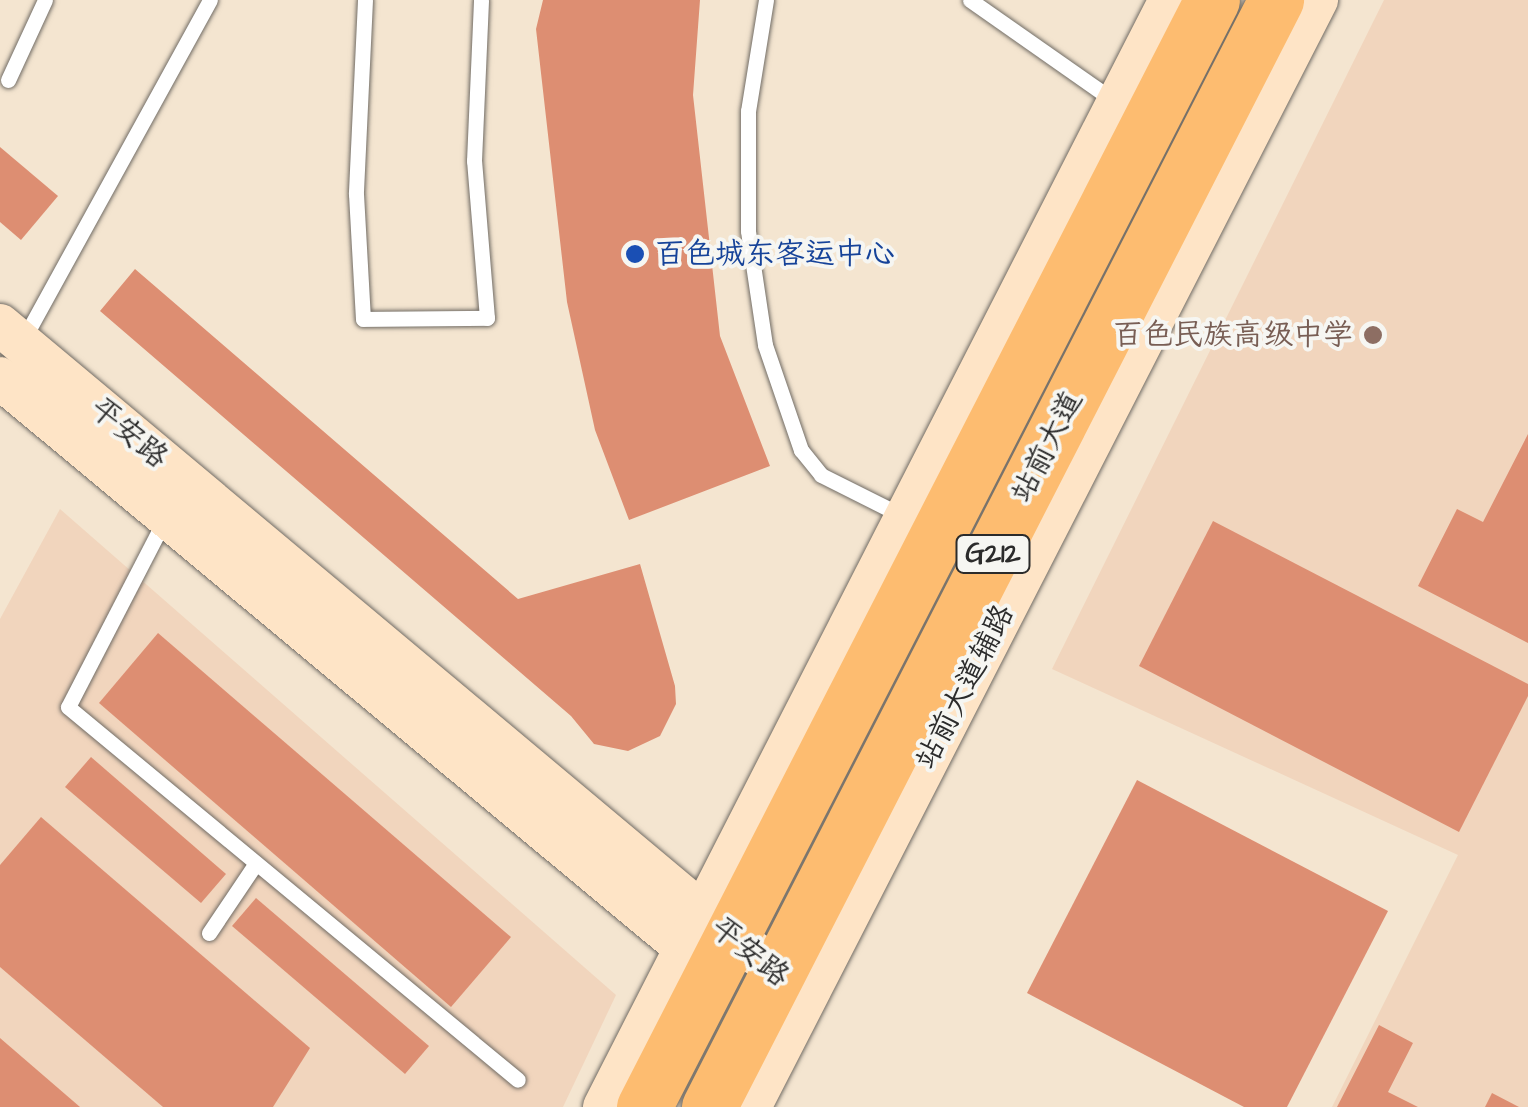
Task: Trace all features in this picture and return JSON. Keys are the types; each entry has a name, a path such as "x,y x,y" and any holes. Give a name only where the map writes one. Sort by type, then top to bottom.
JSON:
{"highway":[{"name":"站前大道","path":"644,1107 708,943 1212,0"},
{"name":"站前大道","path":"709,1107 784,988 1276,0"}],"street":[{"path":"604,1107 708,943 906,518 1170,0"},
{"name":"站前大道辅路","path":"750,1107 784,988 1317,0"},
{"name":"平安路","path":"7,349 166,517 708,943 784,988"},
{"name":"平安路","path":"7,349 708,943"}],"lane":[{"path":"8,80 45,0"},
{"path":"7,349 210,0"},
{"path":"365,0 356,194 363,319 487,318 474,160 481,0"},
{"path":"766,0 748,110 748,231 765,345 800,450 820,475 906,518"},
{"path":"970,0 1118,103"},
{"path":"166,517 68,707 518,1080"},
{"path":"208,933 256,863"}],"shaded area":[{"name":"百色民族高级中学","path":"1384,0 1528,0 1528,1107 1332,1107 1458,855 1052,669"},
{"path":"60,509 616,995 563,1107 0,1107 0,619"}],"building":[{"name":"百色城东客运中心","path":"543,0 700,0 693,95 720,336 770,466 629,520 595,430 567,302 536,29"},
{"path":"0,147 58,196 21,240 0,222"},
{"path":"135,269 518,599 640,564 675,686 676,704 660,736 628,751 594,744 571,716 100,311"},
{"path":"1528,434 1528,643 1418,586 1457,509 1483,522"},
{"path":"1213,521 1528,684 1528,696 1459,832 1139,666"},
{"path":"158,633 511,937 451,1007 99,703"},
{"path":"91,757 226,874 201,903 65,787"},
{"path":"1137,780 1388,911 1287,1107 1244,1107 1027,993"},
{"path":"41,817 310,1048 273,1107 163,1107 0,967 0,865"},
{"path":"256,898 429,1046 405,1074 232,926"},
{"path":"1379,1025 1413,1043 1388,1092 1418,1107 1337,1107"},
{"path":"0,1038 80,1107 0,1107"},
{"path":"1492,1093 1519,1107 1485,1107"}],"place":[{"name":"百色城东客运中心","path":"635,254"},
{"name":"百色民族高级中学","path":"1373,335"}]}
